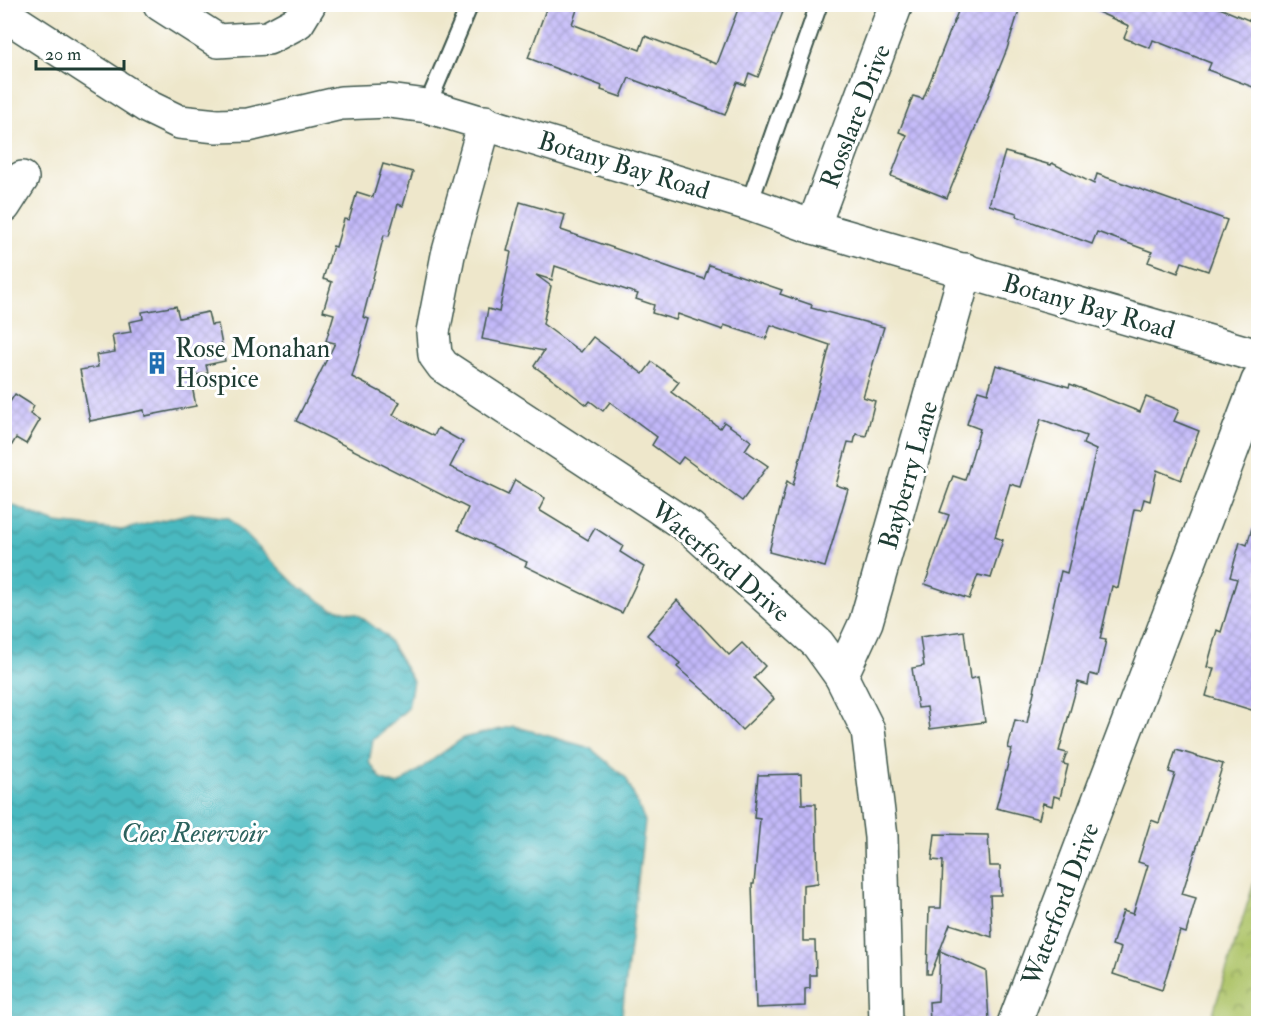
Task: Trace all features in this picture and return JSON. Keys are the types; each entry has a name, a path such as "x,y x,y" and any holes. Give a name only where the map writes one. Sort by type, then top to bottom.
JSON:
{"street":[{"path":"160,4 218,41 268,38 298,22 309,4"},
{"name":"Rosslare Drive","path":"813,226 896,4"},
{"name":"Botany Bay Road","path":"4,14 148,107 179,122 217,126 249,125 340,104 389,101 427,106 750,204 813,226 1258,356"},
{"name":"Waterford Drive","path":"485,122 448,255 433,332 435,355 443,366 690,528 760,588 819,644 841,676 868,730 881,837 886,1023"},
{"path":"4,206 22,178"},
{"name":"Bayberry Lane","path":"841,676 866,622 966,270"},
{"name":"Waterford Drive","path":"1014,1023 1258,381"}],"lane":[{"path":"427,106 470,4"},
{"path":"750,204 819,4"}],"green space":[{"path":"1258,870 1258,1023 1210,1023"}],"water":[{"name":"Coes Reservoir","path":"4,502 56,523 122,530 191,513 229,518 295,584 331,608 357,614 386,636 413,681 408,708 373,740 369,762 382,780 398,785 463,738 514,726 590,748 626,778 645,821 621,1023 5,1023"}],"building":[{"path":"548,4 579,4 572,24 640,50 645,36 717,64 740,4 786,4 758,77 749,73 745,85 737,82 725,115 629,78 621,97 601,90 602,86 528,58"},
{"path":"961,4 1021,4 1007,49 947,198 891,176 907,135 899,132 913,96 923,99"},
{"path":"1080,4 1210,4 1258,24 1258,89 1208,70 1211,63 1153,40 1150,48 1124,38 1129,26"},
{"path":"1005,152 1051,165 1052,163 1094,184 1097,174 1227,220 1208,271 1182,262 1178,273 1148,262 1152,252 1097,232 1092,244 1016,216 1017,213 989,205"},
{"path":"383,164 413,172 403,206 398,204 389,236 384,235 363,317 369,319 352,377 400,402 393,415 434,436 438,428 463,442 450,467 508,495 515,480 545,498 539,510 588,540 595,528 623,546 620,552 644,567 622,613 525,566 527,562 458,530 468,508 296,421 335,343 326,341 334,314 323,311 332,282 323,279 333,246 336,247 344,219 349,220 357,192 373,197"},
{"path":"520,202 565,215 561,230 704,279 709,265 782,290 780,294 812,305 811,308 884,327 863,397 875,401 866,436 856,434 854,443 848,442 836,485 848,489 825,567 769,552 787,481 793,485 830,345 771,325 766,339 724,325 723,330 678,314 676,320 652,313 654,305 636,299 638,294 555,266 552,280 536,275 551,286 543,324 581,352 593,337 643,374 652,362 679,382 671,392 720,428 724,422 751,441 745,450 768,466 742,501 683,457 678,464 652,445 657,437 610,402 603,411 590,401 587,405 534,366 544,351 482,339 488,309 499,312 511,252 507,251"},
{"name":"Rose Monahan Hospice","path":"176,306 179,318 208,312 211,325 218,324 225,361 206,365 208,373 190,376 196,406 145,416 144,410 90,421 80,370 98,367 96,355 115,352 112,335 131,332 129,322 143,319 142,312"},
{"path":"996,365 1069,387 1070,384 1140,412 1146,397 1179,410 1174,421 1199,431 1181,480 1157,470 1150,501 1144,499 1141,510 1134,509 1118,588 1112,586 1100,639 1106,640 1098,676 1090,674 1088,685 1078,682 1059,751 1067,753 1063,764 1068,765 1060,798 1054,796 1052,806 1043,803 1039,819 996,808 1012,749 1008,748 1015,720 1027,723 1061,571 1067,573 1096,450 1083,444 1086,436 1041,419 1021,487 1010,484 995,537 1003,540 991,578 978,575 969,599 925,584 949,515 940,512 953,476 965,480 980,429 967,424 978,390 988,393"},
{"path":"15,394 34,406 30,414 40,420 26,444 16,438 4,458 4,398 10,402"},
{"path":"1252,528 1258,528 1258,712 1206,696 1214,668 1207,667 1217,630 1221,632 1237,579 1230,577 1240,542 1247,545"},
{"path":"677,600 729,655 742,643 765,666 754,678 774,699 742,730 711,697 677,667 680,663 647,635"},
{"path":"964,631 970,679 978,677 985,722 930,729 927,707 918,708 912,668 924,666 920,637"},
{"path":"1176,750 1223,764 1182,894 1196,898 1186,933 1180,931 1162,990 1113,974 1121,948 1112,945 1123,911 1133,914 1148,865 1138,862 1151,820 1159,823 1175,774 1169,772"},
{"path":"801,774 802,804 816,804 818,883 803,885 803,941 815,941 816,975 810,975 810,988 805,989 805,1006 756,1008 752,884 754,884 760,819 754,818 758,775"},
{"path":"935,834 988,835 990,866 1000,866 1001,895 990,895 992,937 950,924 931,974 927,974 929,908 941,908 943,861 932,860"},
{"path":"940,951 986,971 989,1021 930,1023 929,1002 938,1001"}],"place":[{"name":"Rose Monahan Hospice","path":"157,363"}]}
